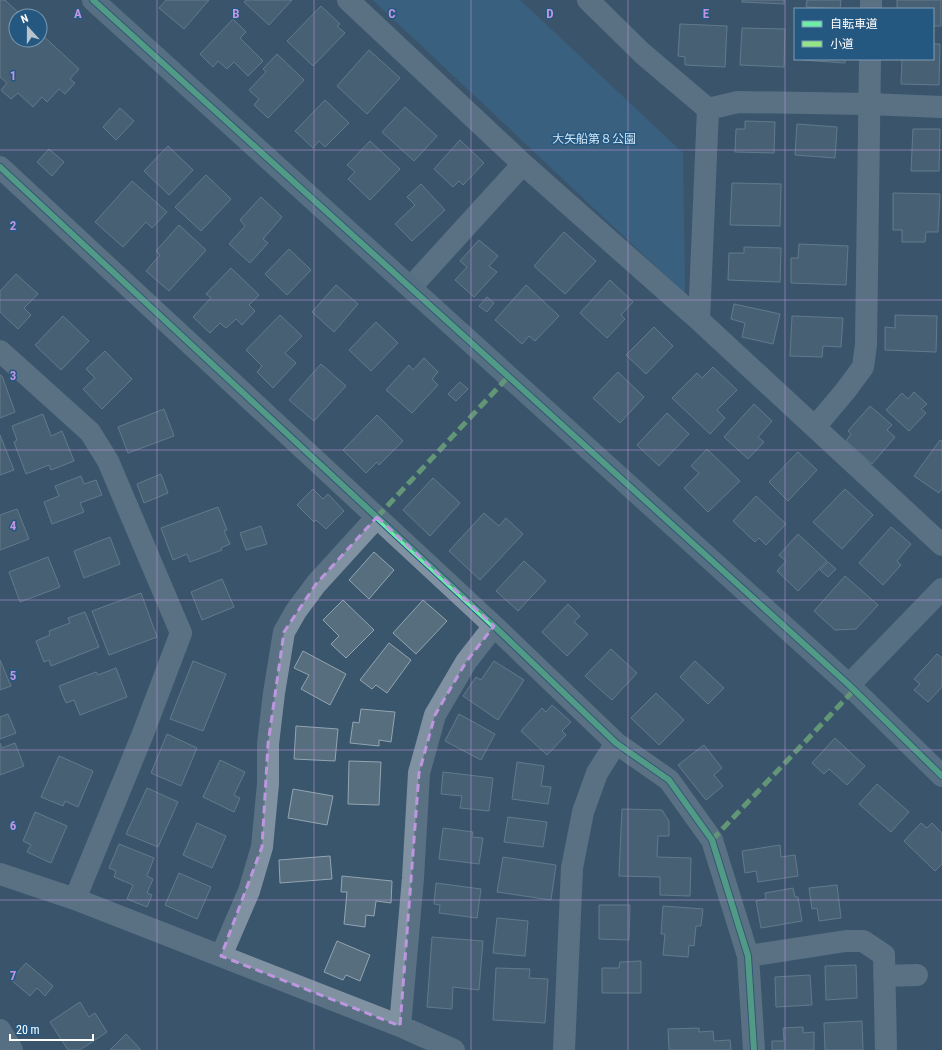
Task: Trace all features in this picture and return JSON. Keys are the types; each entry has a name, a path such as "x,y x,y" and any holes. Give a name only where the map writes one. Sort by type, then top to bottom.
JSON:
{"street":[{"path":"93,0 849,685 942,776"},
{"path":"348,0 523,164 699,320 942,545"},
{"path":"588,0 642,53 708,109"},
{"path":"815,427 863,367 866,345 870,60"},
{"path":"708,109 738,102 869,104 942,107"},
{"path":"699,320 708,109"},
{"path":"411,287 523,164"},
{"path":"0,167 494,626 616,743 669,780 712,840 748,956 754,1050"},
{"path":"0,351 90,432 108,461 181,633 142,736 75,899"},
{"path":"221,956 249,890 262,847 268,784 268,744 274,693 284,632 296,611 316,584 377,517"},
{"path":"849,685 942,589"},
{"path":"400,1026 413,878 419,773 435,715 466,662 494,626"},
{"path":"564,1050 572,868 583,812 597,773 616,743"},
{"path":"0,874 75,899 400,1026 454,1050"},
{"path":"748,956 846,941 863,941 884,955 886,1050"},
{"path":"884,976 917,975"},
{"path":"0,1030 12,1050"}],"highlighted area":[{"path":"377,517 494,626 466,662 435,715 419,773 400,1026 221,956 262,847 268,744 284,632 316,584"}],"green space":[{"name":"大矢船第８公園","path":"373,0 520,0 683,153 685,294"}],"building":[{"path":"0,0 5,0 14,8 8,8 8,48 48,48 48,40 79,69 70,79 75,83 65,94 59,89 47,102 42,97 33,107 18,93 11,99 1,90 7,83 0,77"},
{"path":"166,0 209,0 184,29 159,8"},
{"path":"246,0 292,0 269,25 244,2"},
{"path":"742,0 784,0 784,4 742,2"},
{"path":"807,0 841,0 840,8 806,7"},
{"path":"897,0 941,0 941,26 934,26 934,8 897,8"},
{"path":"321,6 340,24 337,26 345,33 313,66 287,41"},
{"path":"233,19 246,32 240,38 263,61 248,76 234,62 227,69 218,61 213,67 200,54"},
{"path":"680,24 727,26 725,67 685,65 685,57 678,56"},
{"path":"742,28 785,29 784,67 740,65"},
{"path":"934,44 940,44 939,85 901,84 902,60 934,60"},
{"path":"369,50 400,78 367,114 337,86"},
{"path":"277,54 304,80 268,118 254,105 259,99 249,90 266,72 263,69"},
{"path":"802,60 845,60 845,63"},
{"path":"325,100 349,123 325,147 319,141 313,148 295,131"},
{"path":"405,107 437,136 414,161 382,132"},
{"path":"120,108 134,121 116,140 103,127"},
{"path":"745,121 775,122 774,153 735,152 736,129 745,129"},
{"path":"797,124 837,127 835,158 795,155"},
{"path":"913,129 940,129 939,171 911,171"},
{"path":"460,140 484,163 463,185 459,181 453,187 434,169"},
{"path":"370,141 400,169 370,200 348,179 355,172 347,165"},
{"path":"168,146 193,170 169,195 144,171"},
{"path":"49,149 64,162 52,176 37,162"},
{"path":"206,175 231,199 201,231 175,207"},
{"path":"132,181 167,212 152,228 146,222 123,247 95,222"},
{"path":"732,183 781,184 780,226 730,225"},
{"path":"421,184 445,210 412,241 395,224 415,205 407,197"},
{"path":"893,193 940,194 938,232 926,232 925,242 902,242 902,230 893,230"},
{"path":"261,197 282,217 263,239 268,243 250,263 229,244 245,226 240,220"},
{"path":"179,225 206,250 169,291 146,271 160,255 156,251"},
{"path":"564,232 596,261 565,294 534,266"},
{"path":"479,240 498,256 489,266 497,272 474,297 455,280 467,267 460,261"},
{"path":"799,244 848,246 846,285 791,283 791,258 798,258"},
{"path":"744,247 781,248 780,282 728,280 729,253 744,253"},
{"path":"289,249 311,270 287,295 265,274"},
{"path":"231,268 259,295 249,305 255,311 242,325 236,319 226,328 220,323 210,333 193,317 211,298 206,294"},
{"path":"16,274 38,294 24,308 31,315 18,329 0,312 0,291"},
{"path":"610,280 633,302 621,315 625,319 607,338 580,313"},
{"path":"336,285 358,304 334,332 312,312"},
{"path":"526,285 559,316 535,341 529,336 522,344 495,320"},
{"path":"487,297 494,303 487,312 479,306"},
{"path":"734,304 780,314 773,344 742,337 745,323 731,319"},
{"path":"280,315 302,336 285,353 296,363 273,388 257,372 262,366 246,350"},
{"path":"895,315 937,316 936,352 885,350 885,327 895,328"},
{"path":"63,316 89,341 61,370 35,345"},
{"path":"792,316 843,318 841,347 823,346 822,357 790,356"},
{"path":"376,322 398,343 371,371 349,350"},
{"path":"654,327 673,346 646,374 626,355"},
{"path":"105,351 132,379 102,409 83,389 95,378 86,369"},
{"path":"424,358 438,372 432,379 438,385 412,413 386,390 409,365 413,370"},
{"path":"321,364 346,386 314,421 289,400"},
{"path":"713,367 737,390 717,410 725,418 710,434 672,398 697,373 702,378"},
{"path":"618,372 644,397 620,423 593,398"},
{"path":"0,375 2,376 15,412 0,418"},
{"path":"460,382 468,389 456,401 448,394"},
{"path":"914,392 927,404 921,409 926,413 909,431 886,410 902,393 908,399"},
{"path":"754,404 772,421 758,437 764,442 748,459 724,437"},
{"path":"870,406 892,425 887,430 895,437 872,464 846,441 851,434 848,431"},
{"path":"164,409 174,436 128,453 118,427"},
{"path":"667,413 689,434 659,466 637,445"},
{"path":"43,414 51,436 62,431 74,461 51,470 49,465 26,474 14,442 17,440 12,426"},
{"path":"377,415 403,441 379,465 377,462 366,473 343,450"},
{"path":"0,435 14,470 0,475"},
{"path":"940,440 942,441 942,489 939,493 914,476"},
{"path":"707,449 740,481 708,512 684,488 699,473 691,466"},
{"path":"798,452 817,470 788,501 769,482"},
{"path":"161,474 168,493 144,503 137,484"},
{"path":"81,476 84,484 96,480 102,495 80,503 84,512 52,524 44,502 59,496 55,486"},
{"path":"433,478 460,503 430,536 403,510"},
{"path":"313,489 323,499 328,494 344,511 326,529 316,520 314,522 297,505"},
{"path":"845,489 873,515 842,549 813,522"},
{"path":"756,496 786,524 766,545 759,538 755,542 733,521"},
{"path":"218,507 227,530 224,531 230,544 221,548 222,550 190,562 187,554 173,560 161,528"},
{"path":"17,509 29,539 0,550 0,515"},
{"path":"484,513 499,526 506,518 523,534 480,580 449,551"},
{"path":"261,526 267,544 246,550 240,533"},
{"path":"891,527 911,544 897,561 901,565 883,585 859,563"},
{"path":"798,534 827,561 798,591 777,571 786,561 779,555"},
{"path":"110,537 120,564 84,578 74,551"},
{"path":"374,552 394,570 369,599 349,580"},
{"path":"48,557 60,587 20,602 9,572"},
{"path":"524,561 546,581 518,611 496,591"},
{"path":"828,562 836,569 828,577 820,570"},
{"path":"845,576 878,605 856,629 835,630 814,611"},
{"path":"222,579 234,607 202,620 191,592"},
{"path":"141,593 157,637 109,655 92,611"},
{"path":"343,600 374,630 346,658 331,644 339,636 323,620"},
{"path":"423,600 447,621 416,654 393,633"},
{"path":"568,604 580,616 574,622 588,634 567,656 542,632"},
{"path":"85,612 99,647 51,666 49,660 44,662 36,641 50,635 49,631 70,623 68,618"},
{"path":"389,643 411,660 387,693 376,685 372,689 360,680"},
{"path":"611,649 637,673 612,700 585,676"},
{"path":"303,651 346,674 330,705 301,689 309,675 294,668"},
{"path":"937,654 942,658 942,687 928,702 914,690 920,684 914,679"},
{"path":"0,660 11,686 0,690"},
{"path":"193,661 226,674 203,731 170,719"},
{"path":"494,661 524,680 498,720 463,696 476,677 481,680"},
{"path":"695,661 724,688 708,704 680,677"},
{"path":"116,668 127,697 80,715 74,700 66,703 59,686 96,672 98,675"},
{"path":"656,693 684,720 659,745 631,718"},
{"path":"552,705 571,722 562,731 566,735 547,755 521,731 542,708 546,712"},
{"path":"361,709 395,712 391,742 379,740 379,746 350,743 353,722 359,723"},
{"path":"8,714 16,733 0,739 0,717"},
{"path":"459,714 495,734 481,760 445,741"},
{"path":"296,726 338,729 335,761 294,759"},
{"path":"167,734 197,748 181,786 151,773"},
{"path":"835,738 865,766 847,785 829,769 824,774 812,763"},
{"path":"0,743 2,748 15,743 24,766 0,775"},
{"path":"704,745 722,768 714,775 723,786 706,800 678,765"},
{"path":"59,756 93,771 78,807 65,801 63,806 41,797"},
{"path":"220,760 245,772 234,795 240,798 234,812 203,797"},
{"path":"349,761 381,762 379,805 348,804"},
{"path":"517,762 544,766 541,786 551,787 548,804 512,799"},
{"path":"443,772 493,778 489,811 460,808 462,796 441,794"},
{"path":"877,784 909,812 891,832 859,804"},
{"path":"147,788 178,802 158,847 126,834"},
{"path":"293,789 333,796 327,825 288,818"},
{"path":"622,809 662,810 669,821 669,836 658,836 657,857 691,858 690,896 660,895 660,877 619,876"},
{"path":"35,812 67,826 51,863 27,852 31,845 23,841"},
{"path":"508,817 547,822 543,847 504,842"},
{"path":"197,823 226,836 212,868 183,855"},
{"path":"921,823 927,828 932,823 942,833 942,864 935,871 904,841"},
{"path":"443,828 473,832 472,837 483,838 479,864 439,859"},
{"path":"119,844 154,858 147,876 153,879 147,893 152,895 147,907 127,899 133,885 114,877 116,871 109,868"},
{"path":"780,845 781,857 795,855 798,876 758,882 756,871 745,873 742,851"},
{"path":"330,856 332,879 280,883 279,860"},
{"path":"503,857 556,865 551,900 497,892"},
{"path":"179,873 211,887 197,919 165,905"},
{"path":"342,876 392,881 391,903 376,901 374,916 366,915 365,927 344,924 347,892 341,892"},
{"path":"436,883 481,889 477,918 439,913 440,905 434,904"},
{"path":"837,885 841,918 819,921 817,908 812,909 809,888"},
{"path":"793,888 795,897 798,897 802,921 761,928 756,901 766,899 765,893"},
{"path":"599,905 630,905 629,940 599,939"},
{"path":"663,906 703,909 701,926 696,926 694,946 689,945 688,957 663,955 665,934 661,934"},
{"path":"497,918 528,921 525,956 493,953"},
{"path":"432,937 483,941 479,990 453,987 452,1009 427,1007"},
{"path":"337,941 370,955 360,981 346,975 343,980 324,972"},
{"path":"641,961 641,993 602,993 602,968 619,968 620,962"},
{"path":"26,963 53,986 45,996 37,988 30,996 11,980"},
{"path":"856,965 857,998 826,1000 825,966"},
{"path":"496,968 530,969 529,978 548,979 545,1023 493,1020"},
{"path":"810,975 812,1005 776,1007 775,977"},
{"path":"80,1002 89,1017 95,1013 107,1032 80,1050 68,1050 50,1022"},
{"path":"862,1021 863,1050 825,1050 824,1023"},
{"path":"803,1027 803,1033 814,1032 814,1050 772,1050 772,1041 784,1041 783,1028"},
{"path":"699,1028 699,1032 713,1031 714,1041 730,1040 731,1050 669,1050 668,1029"},
{"path":"126,1034 141,1050 110,1050"}],"marked path":[{"path":"377,517 509,376"},
{"path":"712,840 854,690"}],"cycle path":[{"path":"93,0 849,685 942,776"},
{"path":"0,167 494,626 616,743 669,780 712,840 748,956 754,1050"}]}
